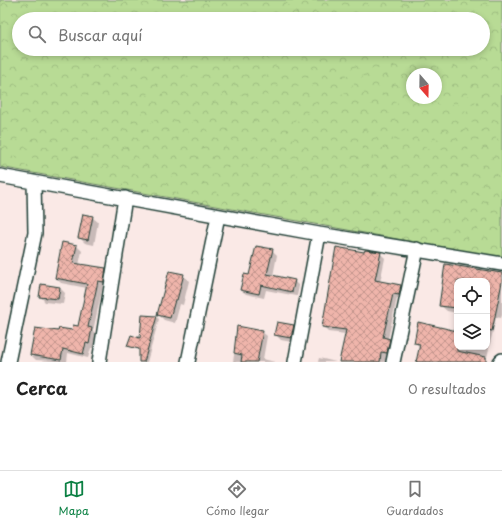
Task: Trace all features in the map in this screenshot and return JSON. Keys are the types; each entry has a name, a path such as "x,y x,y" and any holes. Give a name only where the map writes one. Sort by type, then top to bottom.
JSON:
{"street":[{"path":"0,176 318,234 502,264"},
{"path":"0,360 8,362 35,233 34,182"},
{"path":"99,362 125,198"},
{"path":"188,362 218,216"},
{"path":"295,362 318,234"},
{"path":"393,362 417,249"}],"green space":[{"path":"0,0 502,0 502,258 0,167"}],"building":[{"path":"83,214 93,216 88,240 78,238"},
{"path":"62,242 77,245 73,263 106,268 104,282 98,281 88,327 92,328 89,344 86,343 83,354 63,349 61,360 30,355 35,328 58,331 59,328 72,330 73,325 78,326 87,284 55,278"},
{"path":"256,246 273,249 267,274 295,280 292,292 261,285 259,294 240,290 244,274 249,275"},
{"path":"336,247 364,252 365,250 381,252 375,280 401,285 399,295 393,294 383,337 390,339 387,353 381,352 380,362 339,362 346,330 322,327"},
{"path":"445,264 502,273 502,282 492,331 490,331 490,278 454,278 454,308 439,306"},
{"path":"169,271 184,274 177,300 175,300 170,318 157,315"},
{"path":"41,284 60,287 58,299 39,297"},
{"path":"142,315 157,316 144,362 139,362 139,349 127,346 131,335 140,338"},
{"path":"277,322 294,325 291,338 274,335"},
{"path":"418,322 454,330 454,350 486,357 486,362 416,362 420,344 414,343"},
{"path":"237,326 263,331 257,362 241,362 242,355 234,353"}]}
